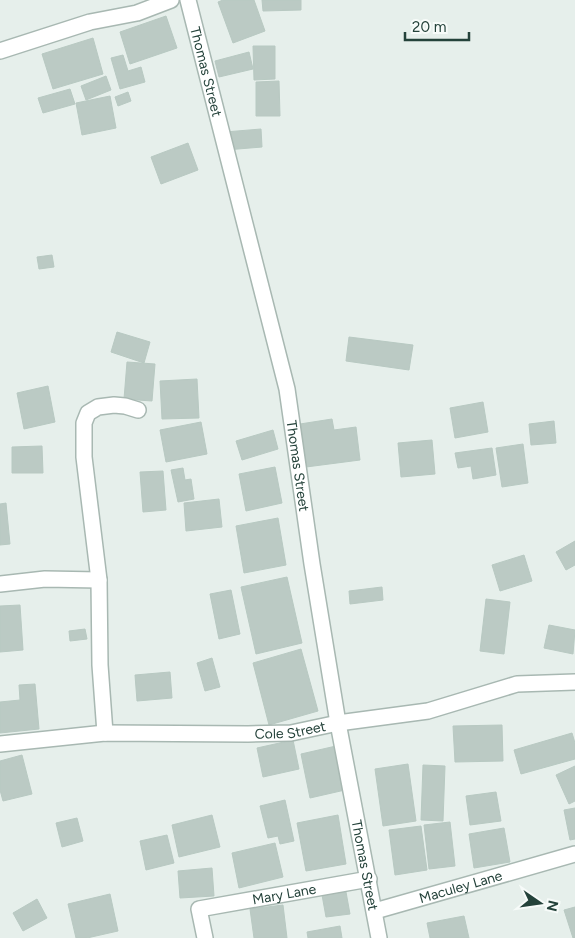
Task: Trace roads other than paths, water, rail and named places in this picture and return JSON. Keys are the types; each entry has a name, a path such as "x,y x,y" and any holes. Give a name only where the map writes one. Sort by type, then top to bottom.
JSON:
{"street":[{"path":"0,51 90,22 137,13 171,0"},
{"name":"Thomas Street","path":"188,0 287,389 312,564 338,723 380,938"},
{"path":"105,733 100,665 99,580 84,457 84,423 88,413 98,407 114,405 138,410"},
{"path":"0,584 45,579 99,580"},
{"name":"Cole Street","path":"0,744 105,733 282,733 338,723 428,711 517,684 575,682"},
{"name":"Maculey Lane","path":"374,911 575,854"},
{"name":"Mary Lane","path":"205,938 199,909 369,878"}]}
